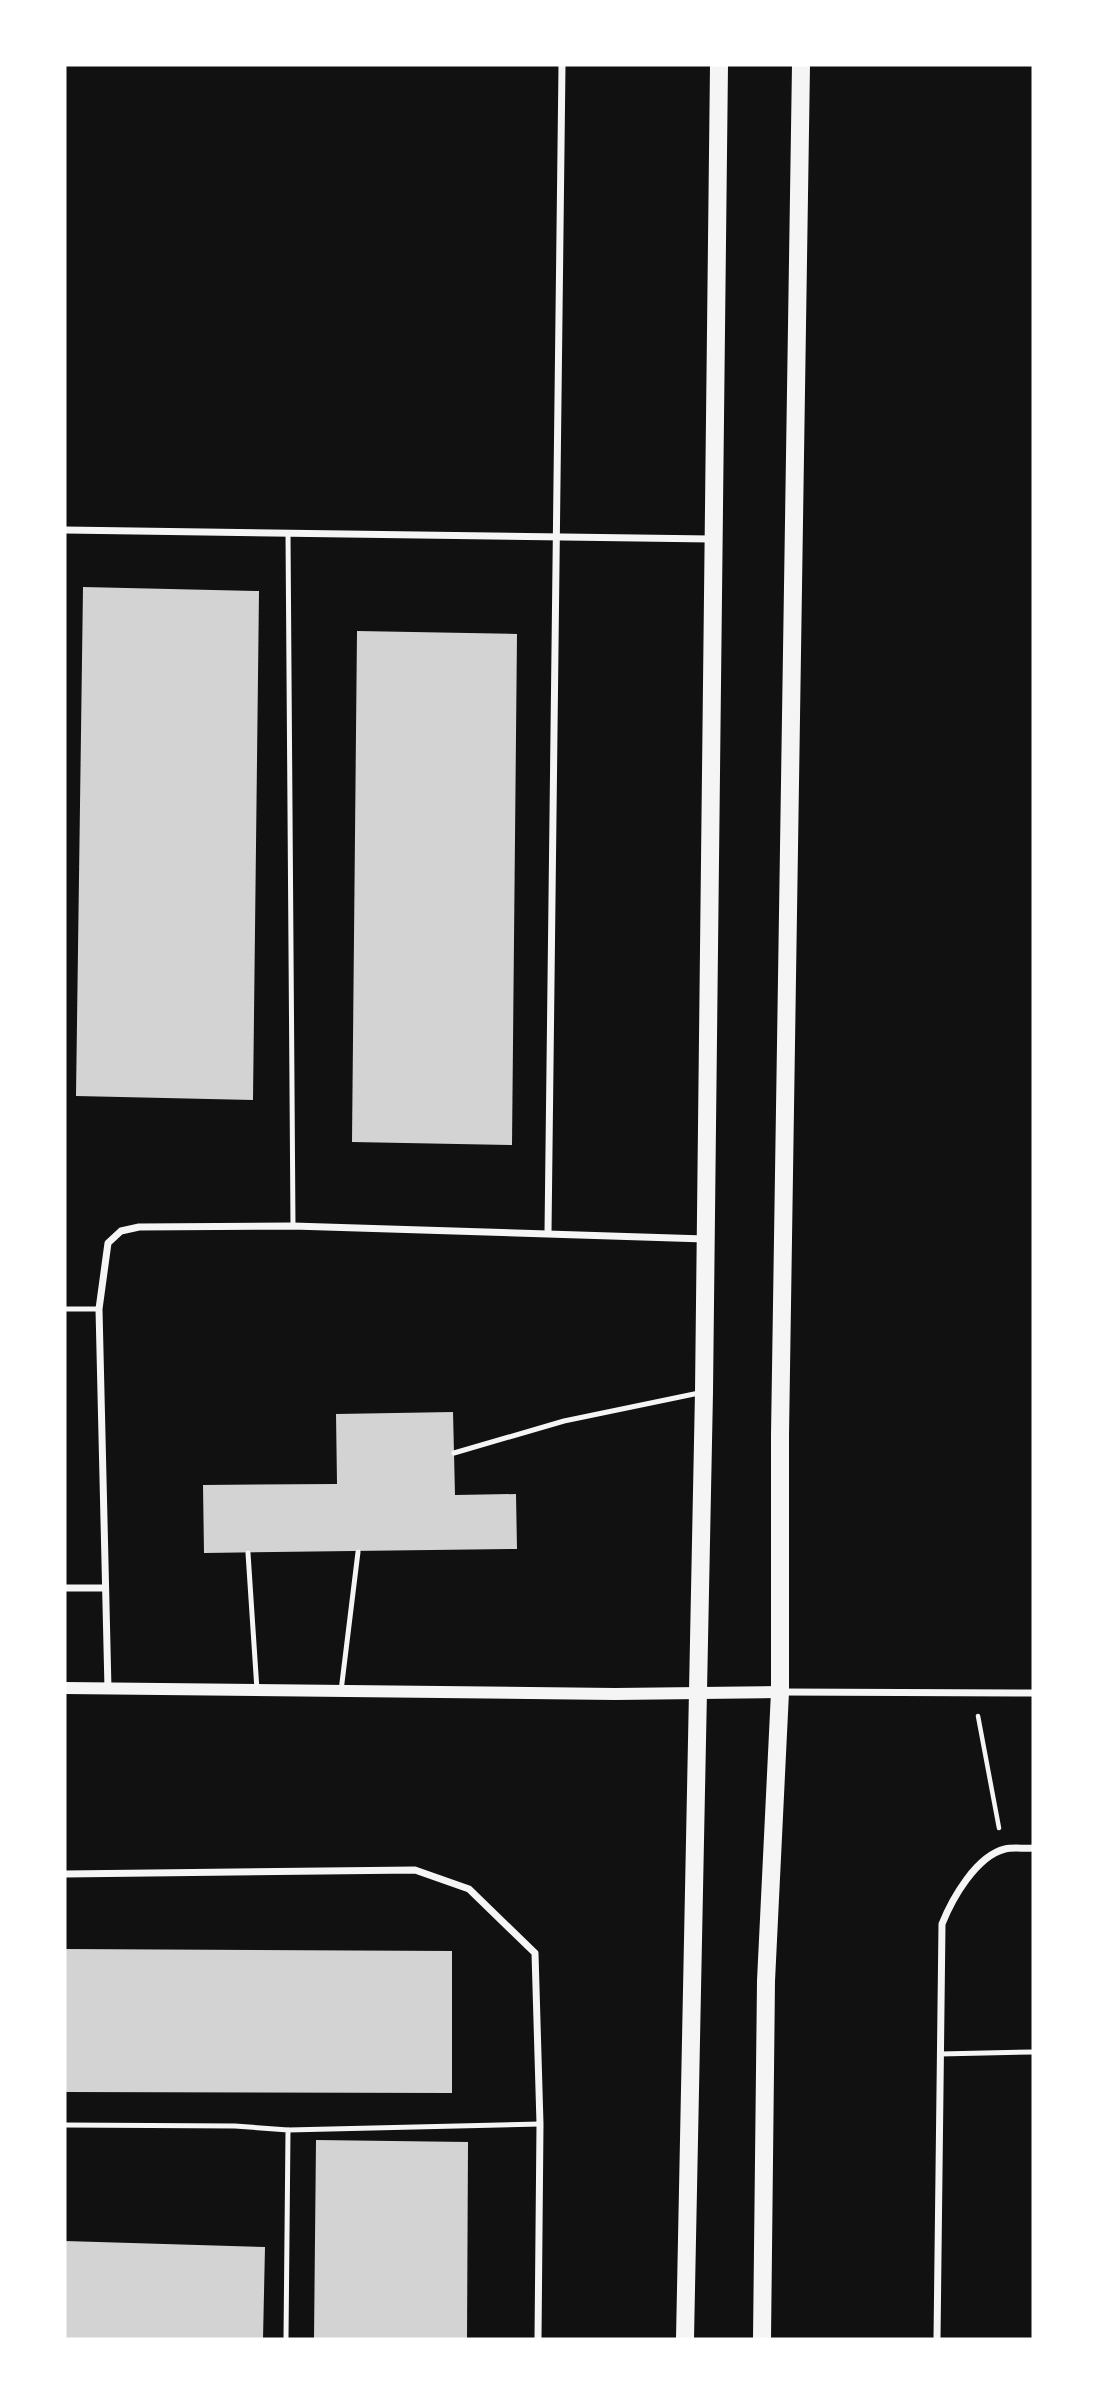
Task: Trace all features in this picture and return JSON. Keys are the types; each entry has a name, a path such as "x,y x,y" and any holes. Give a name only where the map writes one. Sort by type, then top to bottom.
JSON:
{"main road":[{"path":"685,2339 704,1392 719,65"},
{"path":"762,2339 766,1981 780,1692 780,1408 802,65"}],"street":[{"path":"548,1233 562,65"},
{"path":"65,530 712,539"},
{"path":"108,1689 99,1309 108,1243 121,1231 139,1227 293,1226 706,1239"},
{"path":"65,1588 104,1588"},
{"path":"65,1688 1033,1693"},
{"path":"937,2339 942,1924 954,1895 978,1867 1003,1849 1033,1849"},
{"path":"65,1874 415,1870 468,1889 535,1953 540,2124 538,2339"}],"lane":[{"path":"288,533 293,1226"},
{"path":"65,1309 99,1309"},
{"path":"454,1453 564,1422 704,1392"},
{"path":"341,1691 358,1552"},
{"path":"248,1553 257,1690"},
{"path":"940,2054 1033,2052"},
{"path":"65,2125 235,2126 289,2130 540,2124"},
{"path":"286,2339 289,2130"}],"path":[{"path":"974,1692 1003,1849"}],"building":[{"path":"83,587 259,591 253,1100 76,1096"},
{"path":"357,631 517,634 512,1145 352,1142"},
{"path":"453,1412 455,1495 516,1494 517,1549 204,1553 203,1485 337,1484 336,1414"},
{"path":"65,1949 452,1951 452,2093 65,2092"},
{"path":"316,2140 468,2142 467,2339 314,2339"},
{"path":"65,2241 265,2247 263,2339 65,2339"}]}
